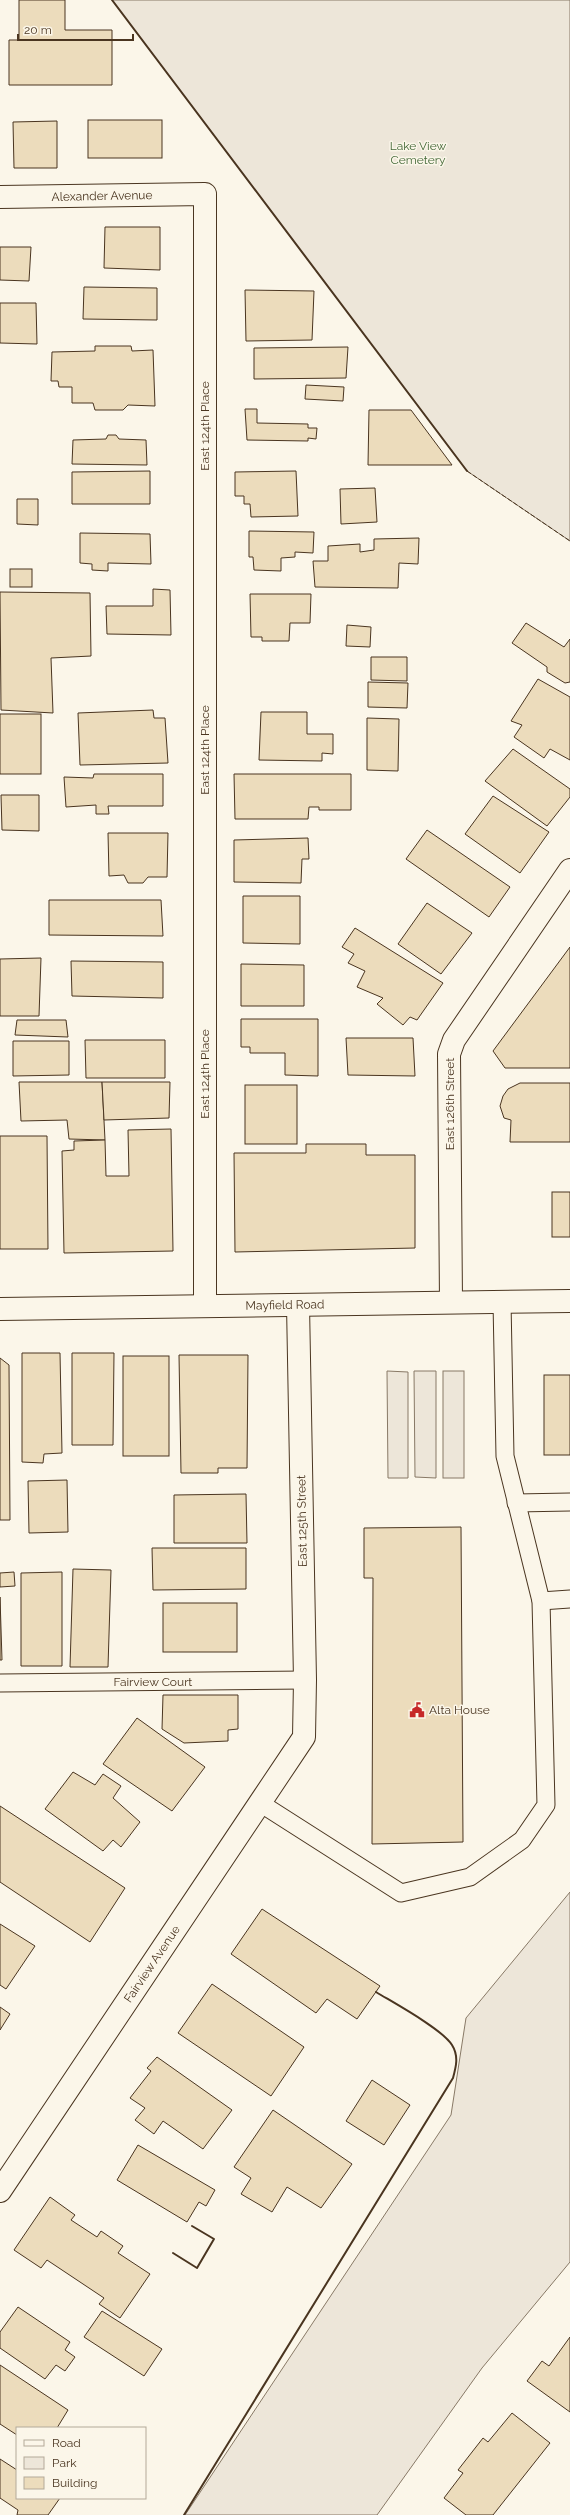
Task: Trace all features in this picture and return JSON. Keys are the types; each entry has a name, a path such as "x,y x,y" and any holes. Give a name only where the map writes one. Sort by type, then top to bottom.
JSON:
{"street":[{"name":"Alexander Avenue","path":"0,197 205,194"},
{"name":"East 124th Place","path":"205,194 205,1306"},
{"name":"East 126th Street","path":"451,1302 449,1054 454,1040 570,870"},
{"name":"Mayfield Road","path":"0,1309 570,1301"},
{"name":"East 125th Street","path":"298,1305 305,1680 304,1737"},
{"name":"Fairview Avenue","path":"0,2190 304,1737"}],"lane":[{"path":"260,1803 401,1893 470,1877 522,1840 546,1805 540,1601 505,1456 502,1302"},
{"path":"516,1503 570,1502"},
{"path":"540,1601 570,1600"},
{"name":"Fairview Court","path":"0,1683 305,1680"}],"green space":[{"name":"Lake View Cemetery","path":"112,0 570,0 570,541 467,471"},
{"path":"387,1371 408,1372 408,1478 388,1478"},
{"path":"414,1371 436,1371 436,1478 415,1477"},
{"path":"443,1371 464,1371 464,1478 443,1478"},
{"path":"570,1892 570,2262 482,2368 377,2515 185,2515 451,2115 466,2018"}],"building":[{"path":"19,0 65,0 65,30 112,30 112,85 9,85 9,40 19,40"},
{"path":"88,120 162,120 162,158 88,158"},
{"path":"57,121 57,168 14,168 13,122"},
{"path":"105,227 160,227 160,270 104,268"},
{"path":"0,247 31,247 29,281 0,280"},
{"path":"84,287 157,288 157,320 83,319"},
{"path":"245,290 314,291 312,340 246,341"},
{"path":"0,303 36,303 37,344 0,343"},
{"path":"95,346 131,346 132,351 153,350 155,406 128,405 123,410 95,410 93,403 72,403 72,387 59,387 58,381 51,381 52,352 95,351"},
{"path":"348,347 346,378 254,379 254,348"},
{"path":"306,385 344,387 343,401 305,399"},
{"path":"245,409 257,409 257,423 308,424 308,428 317,428 316,439 308,438 308,441 247,440"},
{"path":"369,410 411,410 452,465 368,465"},
{"path":"108,435 116,435 119,439 146,440 147,465 72,464 73,440 106,439"},
{"path":"150,471 150,504 72,504 72,472"},
{"path":"296,471 298,516 251,517 250,504 244,504 244,496 235,496 235,472"},
{"path":"375,488 377,522 341,524 340,489"},
{"path":"17,499 38,499 38,525 17,524"},
{"path":"249,531 314,532 313,553 295,552 295,557 281,558 281,571 254,570 253,557 249,557"},
{"path":"80,533 150,534 151,564 108,563 108,571 92,570 92,564 80,563"},
{"path":"419,538 418,564 399,563 398,588 315,587 313,561 328,561 328,546 360,544 360,552 374,550 374,539"},
{"path":"10,569 32,569 32,587 10,587"},
{"path":"153,589 170,590 171,635 107,634 106,606 153,606"},
{"path":"0,592 90,593 91,656 51,658 53,713 1,710"},
{"path":"250,594 311,594 310,623 290,623 289,641 262,641 262,637 251,637"},
{"path":"526,623 564,647 570,639 570,682 565,683 547,672 547,667 512,643"},
{"path":"347,625 371,627 370,647 346,646"},
{"path":"371,657 407,657 407,681 371,680"},
{"path":"538,679 570,697 570,760 550,749 544,758 514,737 522,725 511,721"},
{"path":"368,682 408,683 407,708 368,707"},
{"path":"153,710 154,718 165,718 168,763 80,765 78,713"},
{"path":"261,712 307,712 307,734 333,734 333,754 322,753 322,761 259,760"},
{"path":"0,714 41,714 41,774 0,774"},
{"path":"367,718 399,719 398,771 367,770"},
{"path":"513,749 570,789 570,797 547,826 485,781"},
{"path":"94,774 163,774 163,806 108,806 109,814 96,814 96,805 66,807 64,777 93,778"},
{"path":"234,774 351,774 351,810 319,810 319,807 309,807 308,819 235,819"},
{"path":"1,795 39,795 39,831 2,830"},
{"path":"493,796 549,832 520,873 465,834"},
{"path":"427,830 510,887 489,917 406,859"},
{"path":"108,833 168,833 167,877 148,877 143,883 128,883 124,875 109,876"},
{"path":"308,838 309,859 302,859 301,883 234,882 234,840"},
{"path":"243,896 300,896 300,944 243,943"},
{"path":"49,900 161,900 163,936 49,935"},
{"path":"427,903 472,933 441,974 398,944"},
{"path":"355,928 443,983 417,1020 410,1017 403,1025 377,1004 383,998 357,987 365,971 348,963 354,954 342,947"},
{"path":"570,947 570,1068 505,1068 493,1051"},
{"path":"41,958 39,1016 0,1016 0,959"},
{"path":"71,961 163,962 163,998 72,996"},
{"path":"241,964 304,965 304,1006 241,1006"},
{"path":"241,1019 318,1019 318,1076 285,1075 285,1053 250,1053 250,1047 241,1047"},
{"path":"17,1020 66,1020 68,1037 15,1035"},
{"path":"346,1038 413,1038 415,1076 348,1075"},
{"path":"85,1040 165,1040 165,1078 86,1078"},
{"path":"13,1041 69,1041 69,1075 13,1076"},
{"path":"19,1082 102,1082 105,1140 69,1139 67,1120 21,1121"},
{"path":"102,1082 170,1082 169,1118 104,1120"},
{"path":"520,1083 570,1083 570,1142 510,1142 511,1120 504,1118 500,1106 503,1096 508,1089"},
{"path":"245,1085 297,1085 297,1144 245,1144"},
{"path":"171,1129 173,1251 64,1253 62,1151 74,1150 74,1141 105,1140 106,1176 129,1176 128,1130"},
{"path":"0,1136 47,1136 48,1249 0,1249"},
{"path":"306,1144 366,1144 366,1155 415,1155 415,1248 235,1252 234,1153 306,1153"},
{"path":"552,1192 570,1192 570,1237 552,1237"},
{"path":"22,1353 60,1353 62,1453 44,1454 43,1463 22,1462"},
{"path":"72,1353 114,1353 113,1445 72,1445"},
{"path":"179,1355 248,1355 247,1468 218,1468 218,1473 181,1473"},
{"path":"123,1356 169,1356 169,1456 123,1456"},
{"path":"0,1358 9,1365 10,1520 0,1520"},
{"path":"544,1375 570,1375 570,1455 544,1455"},
{"path":"67,1480 68,1532 29,1533 28,1481"},
{"path":"246,1494 247,1543 174,1543 174,1495"},
{"name":"Alta House","path":"461,1527 463,1842 372,1844 373,1578 364,1578 364,1528"},
{"path":"152,1548 246,1548 246,1589 153,1590"},
{"path":"73,1569 111,1570 108,1667 70,1667"},
{"path":"14,1572 15,1586 0,1587 0,1573"},
{"path":"62,1572 62,1666 21,1666 21,1573"},
{"path":"0,1597 2,1660 0,1660"},
{"path":"163,1603 237,1603 237,1652 163,1652"},
{"path":"163,1695 238,1695 238,1729 228,1730 228,1741 184,1743 162,1729"},
{"path":"137,1718 205,1767 172,1811 103,1764"},
{"path":"73,1772 95,1785 103,1774 121,1786 113,1798 140,1822 121,1847 113,1840 103,1851 45,1809"},
{"path":"0,1806 125,1888 90,1942 0,1882"},
{"path":"262,1909 380,1986 357,2019 327,1999 316,2013 231,1954"},
{"path":"0,1924 35,1946 6,1989 0,1985"},
{"path":"212,1984 304,2047 271,2096 178,2033"},
{"path":"0,2007 10,2014 0,2030"},
{"path":"157,2057 232,2110 203,2149 163,2121 154,2134 135,2120 145,2108 130,2098 151,2071 147,2068"},
{"path":"372,2080 410,2105 384,2145 346,2121"},
{"path":"273,2110 352,2164 321,2208 287,2187 272,2212 241,2194 251,2178 234,2167"},
{"path":"138,2145 215,2190 206,2206 199,2202 187,2222 117,2180"},
{"path":"50,2197 75,2215 71,2220 97,2237 101,2231 123,2246 118,2253 150,2274 120,2318 99,2304 104,2298 47,2260 41,2268 14,2250"},
{"path":"18,2307 70,2342 65,2350 75,2357 65,2371 56,2365 45,2379 0,2348 0,2332"},
{"path":"102,2311 162,2349 144,2376 84,2337"},
{"path":"570,2337 570,2412 527,2381 542,2361 549,2366"},
{"path":"0,2365 68,2410 58,2427 16,2427 16,2434 0,2424"},
{"path":"512,2413 550,2443 493,2515 466,2515 444,2498 463,2473 458,2470 483,2438 488,2442"},
{"path":"0,2459 16,2469 16,2499 59,2499 48,2515 17,2515 18,2510 0,2498"}],"fence":[{"path":"467,471 570,541"}],"wall":[{"path":"112,0 467,471"},
{"path":"184,2515 453,2078 456,2066 456,2053 447,2039 428,2024 376,1992"},
{"path":"173,2253 197,2268 214,2239 192,2226"}],"place":[{"name":"Alta House","path":"417,1710"}]}
